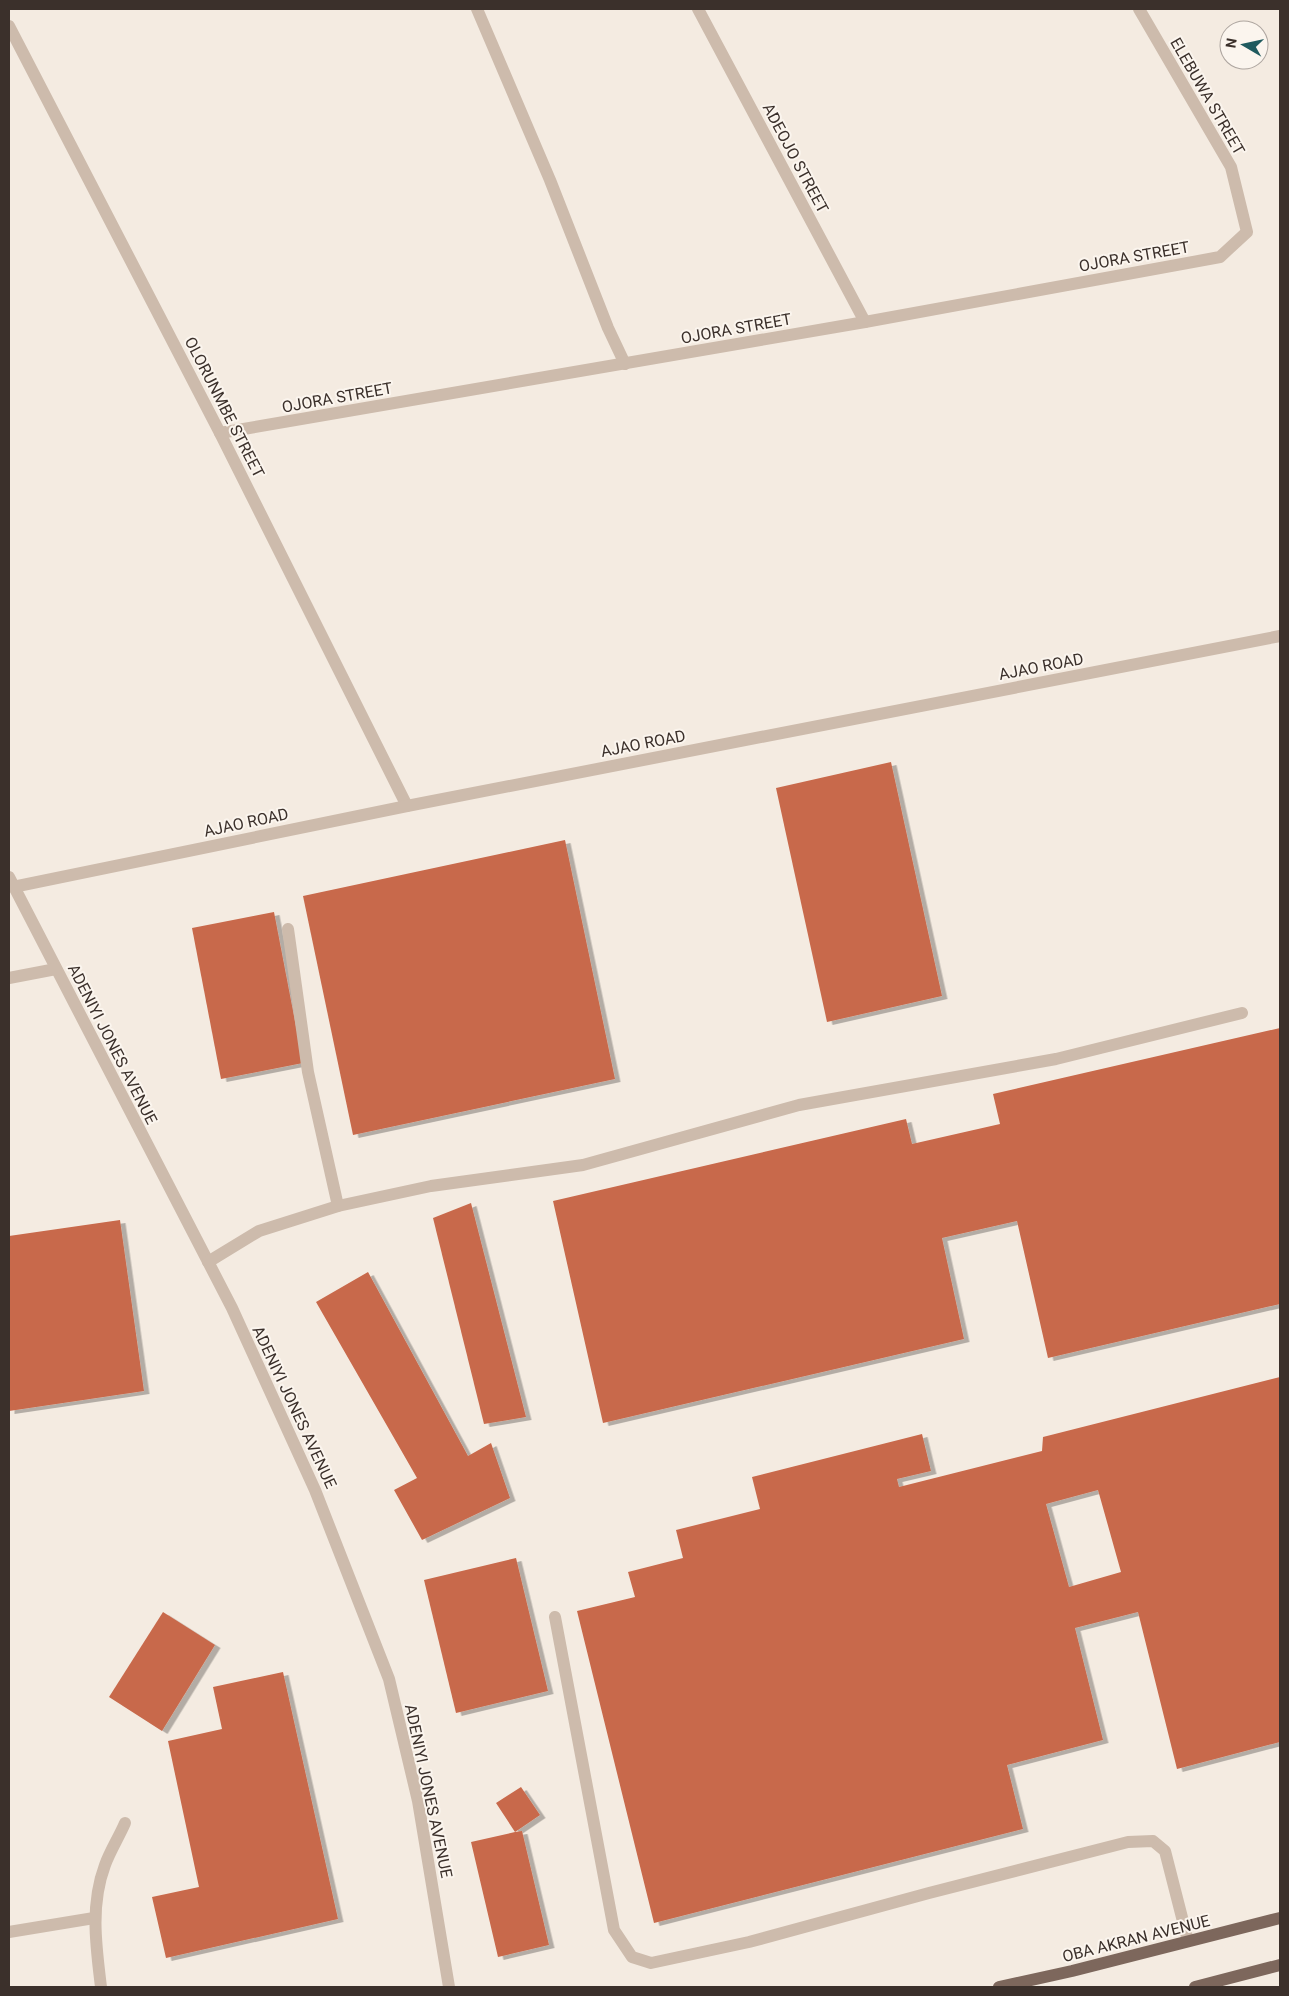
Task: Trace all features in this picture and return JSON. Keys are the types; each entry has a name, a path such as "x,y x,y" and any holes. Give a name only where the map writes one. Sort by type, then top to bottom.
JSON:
{"main road":[{"name":"OBA AKRAN AVENUE","path":"1000,1987 1280,1918"},
{"path":"1195,1987 1280,1965"}],"street":[{"path":"477,9 546,171 608,328 625,364"},
{"name":"ADEOJO STREET","path":"698,9 865,322"},
{"name":"ELEBUWA STREET","path":"1139,9 1231,167 1247,232"},
{"name":"OLORUNMBE STREET","path":"9,26 220,433 407,806"},
{"name":"OJORA STREET","path":"220,433 865,322 1220,257 1247,232"},
{"name":"AJAO ROAD","path":"11,882 1280,636"},
{"name":"ADENIYI JONES AVENUE","path":"11,882 232,1308 316,1490 389,1679 418,1801 449,1987"},
{"path":"288,929 308,1072 338,1206"},
{"path":"9,978 56,969"},
{"path":"208,1262 259,1231 338,1206 430,1186 582,1165 799,1105 1056,1058 1242,1012"},
{"path":"555,1617 614,1930 632,1957 651,1963 749,1942 1118,1844 1153,1841 1165,1851 1188,1941"},
{"path":"101,1987 95,1943 94,1918 97,1892 104,1865 125,1823"},
{"path":"9,1932 94,1918"}],"building":[{"path":"891,762 942,996 827,1022 776,788"},
{"path":"565,840 615,1079 353,1135 303,896"},
{"path":"274,912 303,1063 221,1079 192,928"},
{"path":"1280,1028 1280,1304 1048,1358 1017,1221 942,1238 964,1339 603,1423 553,1201 906,1119 912,1144 1000,1124 993,1094"},
{"path":"471,1203 526,1417 484,1424 433,1218"},
{"path":"120,1220 144,1391 9,1411 9,1236"},
{"path":"368,1272 468,1456 491,1443 510,1498 422,1540 394,1490 417,1478 316,1302"},
{"path":"1280,1377 1280,1742 1177,1769 1138,1612 1075,1628 1103,1740 1007,1765 1023,1829 654,1923 577,1611 635,1597 628,1572 683,1558 676,1530 760,1509 752,1477 922,1434 931,1471 897,1479 899,1487 1042,1451 1043,1437","holes":["1098,1490 1121,1572 1069,1587 1046,1504"]},
{"path":"516,1558 548,1691 456,1713 424,1580"},
{"path":"163,1612 215,1645 162,1731 109,1697"},
{"path":"283,1672 338,1919 166,1958 152,1897 199,1887 168,1741 222,1729 213,1687"},
{"path":"521,1787 540,1815 515,1832 496,1803"},
{"path":"522,1831 549,1945 498,1957 471,1842"}]}
